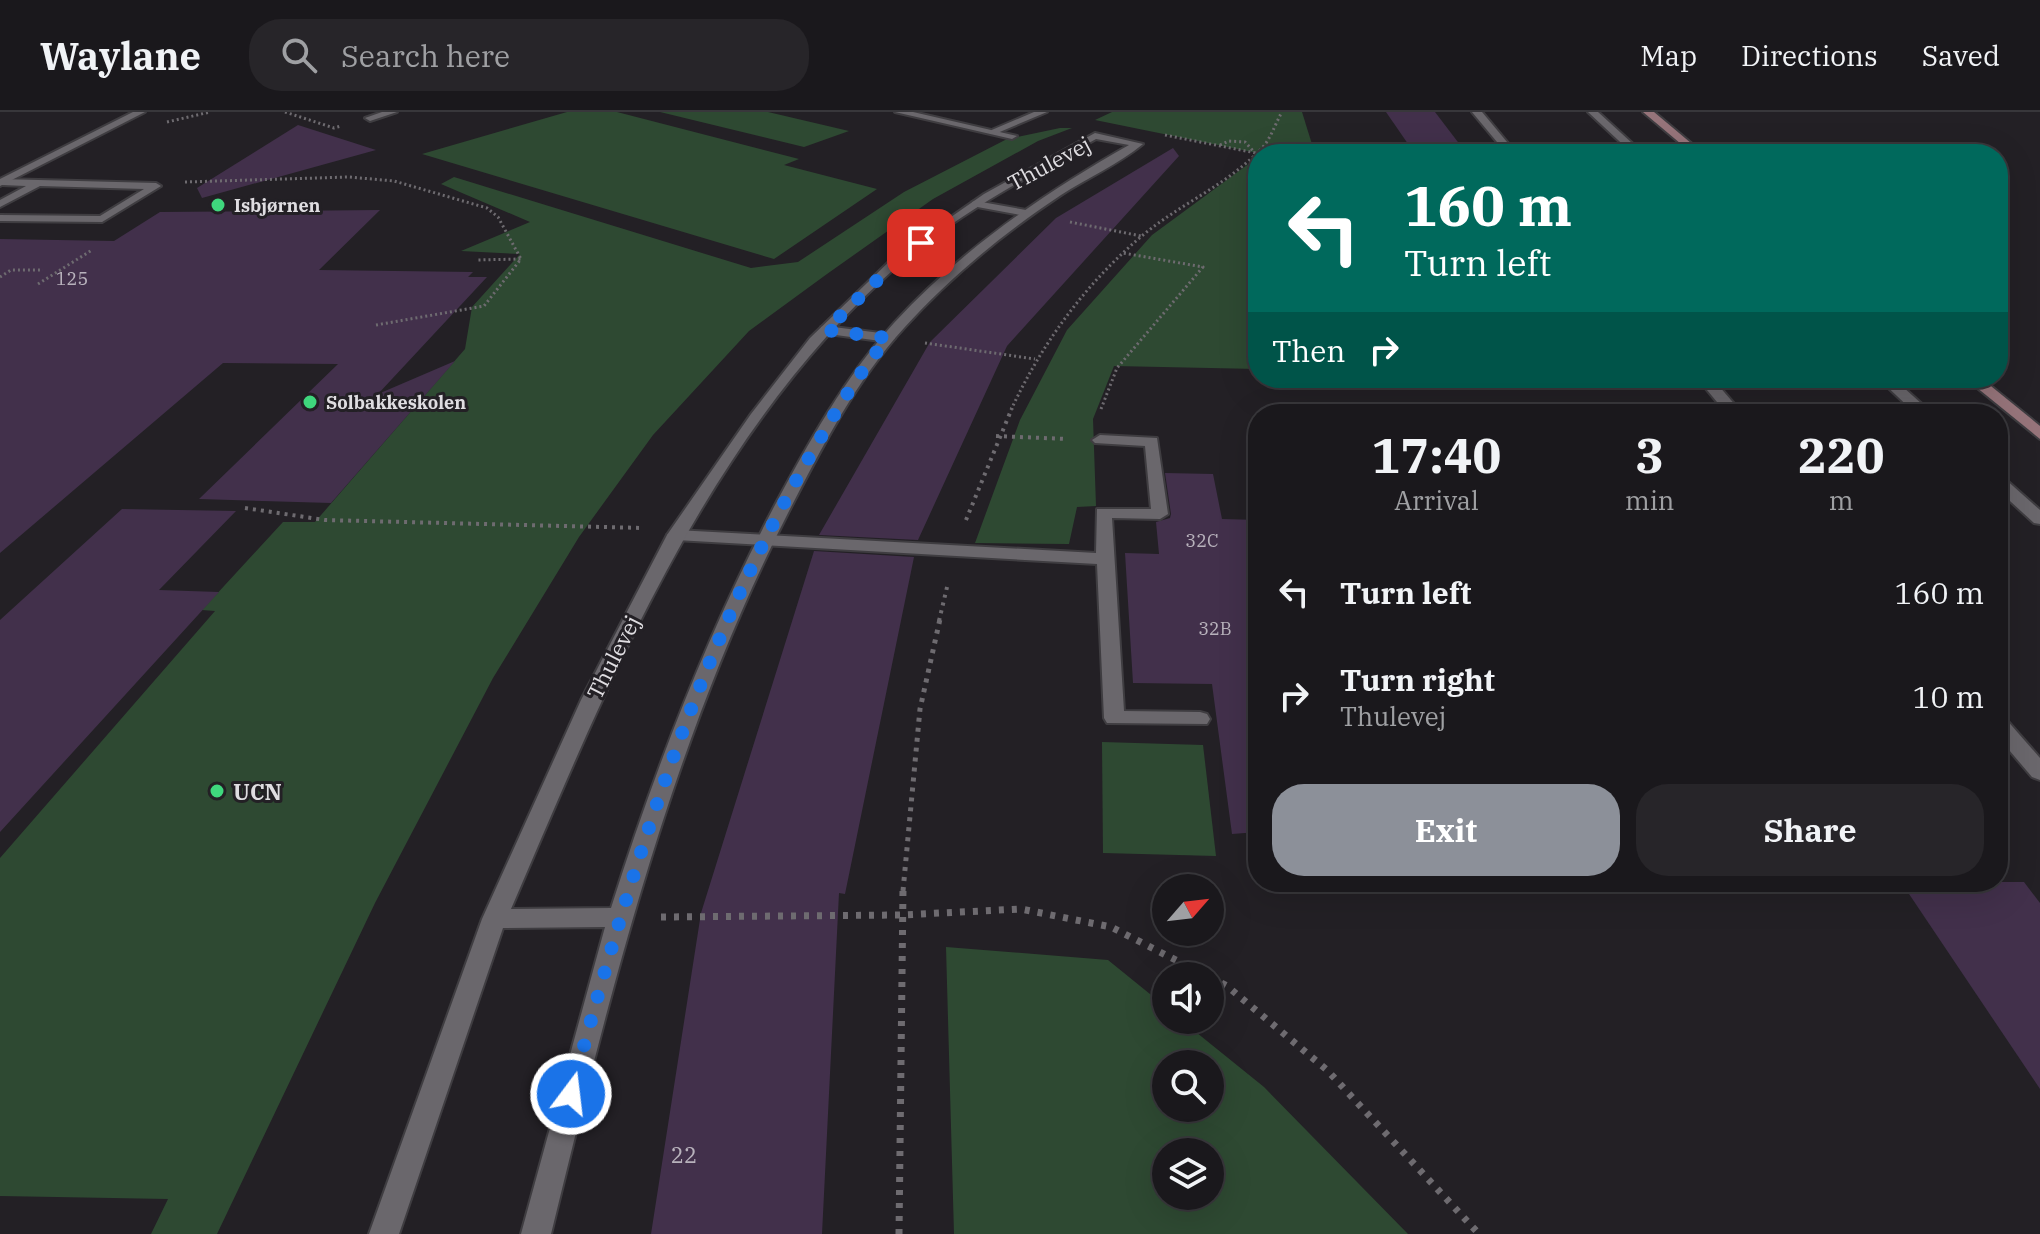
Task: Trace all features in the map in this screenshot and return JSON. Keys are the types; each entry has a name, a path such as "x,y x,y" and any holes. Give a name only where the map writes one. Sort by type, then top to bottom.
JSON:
{"main road":[{"path":"1648,112 1687,144"},
{"path":"1984,388 2004,404"},
{"path":"2008,408 2040,434"}],"street":[{"path":"1,183 140,112"},
{"path":"370,118 392,112"},
{"path":"900,112 1012,136"},
{"path":"992,132 1042,112"},
{"path":"1477,112 1504,144"},
{"path":"1593,112 1628,144"},
{"name":"Thulevej","path":"384,1234 494,919 591,700 676,535 756,417 826,330 899,259 976,204 1095,136 1138,144 1083,174 956,267 888,338 827,425 763,541 694,700 620,917 536,1234"},
{"path":"1,183 156,186"},
{"path":"0,204 40,183"},
{"path":"0,218 102,219 156,186"},
{"path":"976,204 1026,213"},
{"path":"826,330 888,338"},
{"path":"1713,388 1726,404"},
{"path":"1896,388 1914,404"},
{"path":"1100,440 1152,441 1160,514 1103,513 1114,718 1200,719"},
{"path":"2008,490 2040,519"},
{"path":"676,535 1105,559"},
{"path":"2008,735 2040,772"},
{"path":"494,919 620,917"}],"path":[{"path":"285,112 334,128 370,118"},
{"path":"1264,144 1282,112"},
{"path":"1248,145 1229,141 1219,146 1248,151"},
{"path":"899,1234 901,915 920,709 955,551 996,436 1035,359 1086,290 1141,236 1248,159"},
{"path":"156,186 311,177 394,181 487,208 498,217 521,259"},
{"path":"1026,213 1141,236"},
{"path":"38,284 96,247 80,247"},
{"path":"996,436 1100,440 1098,415 1117,368 1203,267 1123,253"},
{"path":"476,260 521,259"},
{"path":"376,325 484,306 521,259"},
{"path":"0,277 11,270 60,270"},
{"path":"888,338 1035,359"},
{"path":"245,508 325,520 636,526 676,535"},
{"path":"620,917 901,915 1021,909 1111,927 1180,962"},
{"path":"1224,984 1327,1070 1479,1234"}],"green space":[{"path":"567,112 617,112 799,159 784,165 877,189 774,259 422,154"},
{"path":"660,112 768,112 849,131 804,147"},
{"path":"1112,112 1302,112 1312,144 1248,144 1248,151 1095,120"},
{"name":"UCN","path":"1072,128 1038,141 933,199 749,331 653,435 579,537 493,678 375,903 217,1234 151,1234 168,1199 0,1196 0,858 215,611 202,610 283,522 315,522 465,349 472,307 520,254 461,251 530,222 441,184 454,177 751,268 798,262 904,192 1007,139"},
{"path":"1248,164 1248,369 1114,366 1093,419 1096,506 1077,507 1069,544 975,543 1020,420 1067,330 1152,235"},
{"path":"1102,742 1203,745 1216,856 1103,853"},
{"path":"946,947 1108,960 1152,996 1152,1034 1198,1034 1218,1050 1152,1050 1152,1122 1224,1122 1224,1055 1264,1087 1408,1234 954,1234"}],"building":[{"path":"1386,112 1435,112 1459,144 1408,144"},
{"path":"298,125 376,150 202,198 197,188"},
{"path":"1173,148 1179,156 1007,346 918,540 819,535 930,342 1056,218"},
{"path":"380,210 319,270 473,272 468,277 487,277 378,394 455,361 331,503 199,499 338,364 223,363 0,553 0,239 114,241 160,212"},
{"path":"1165,473 1213,474 1222,519 1248,520 1248,833 1232,834 1212,684 1133,683 1125,553 1159,554 1156,522 1170,518"},
{"path":"122,509 236,511 159,590 219,592 0,832 0,620"},
{"path":"814,551 914,557 845,894 839,893 822,1234 651,1234 701,913"},
{"path":"2008,882 2024,882 2040,903 2040,1089 1908,892 2008,892"}],"place":[{"name":"Isbjørnen","path":"218,205"},
{"name":"Solbakkeskolen","path":"310,402"},
{"name":"UCN","path":"217,791"}],"route":[{"path":"571,1094 611,948 694,700 751,566 777,515 827,425 888,338 826,330 899,259 921,243"}]}
